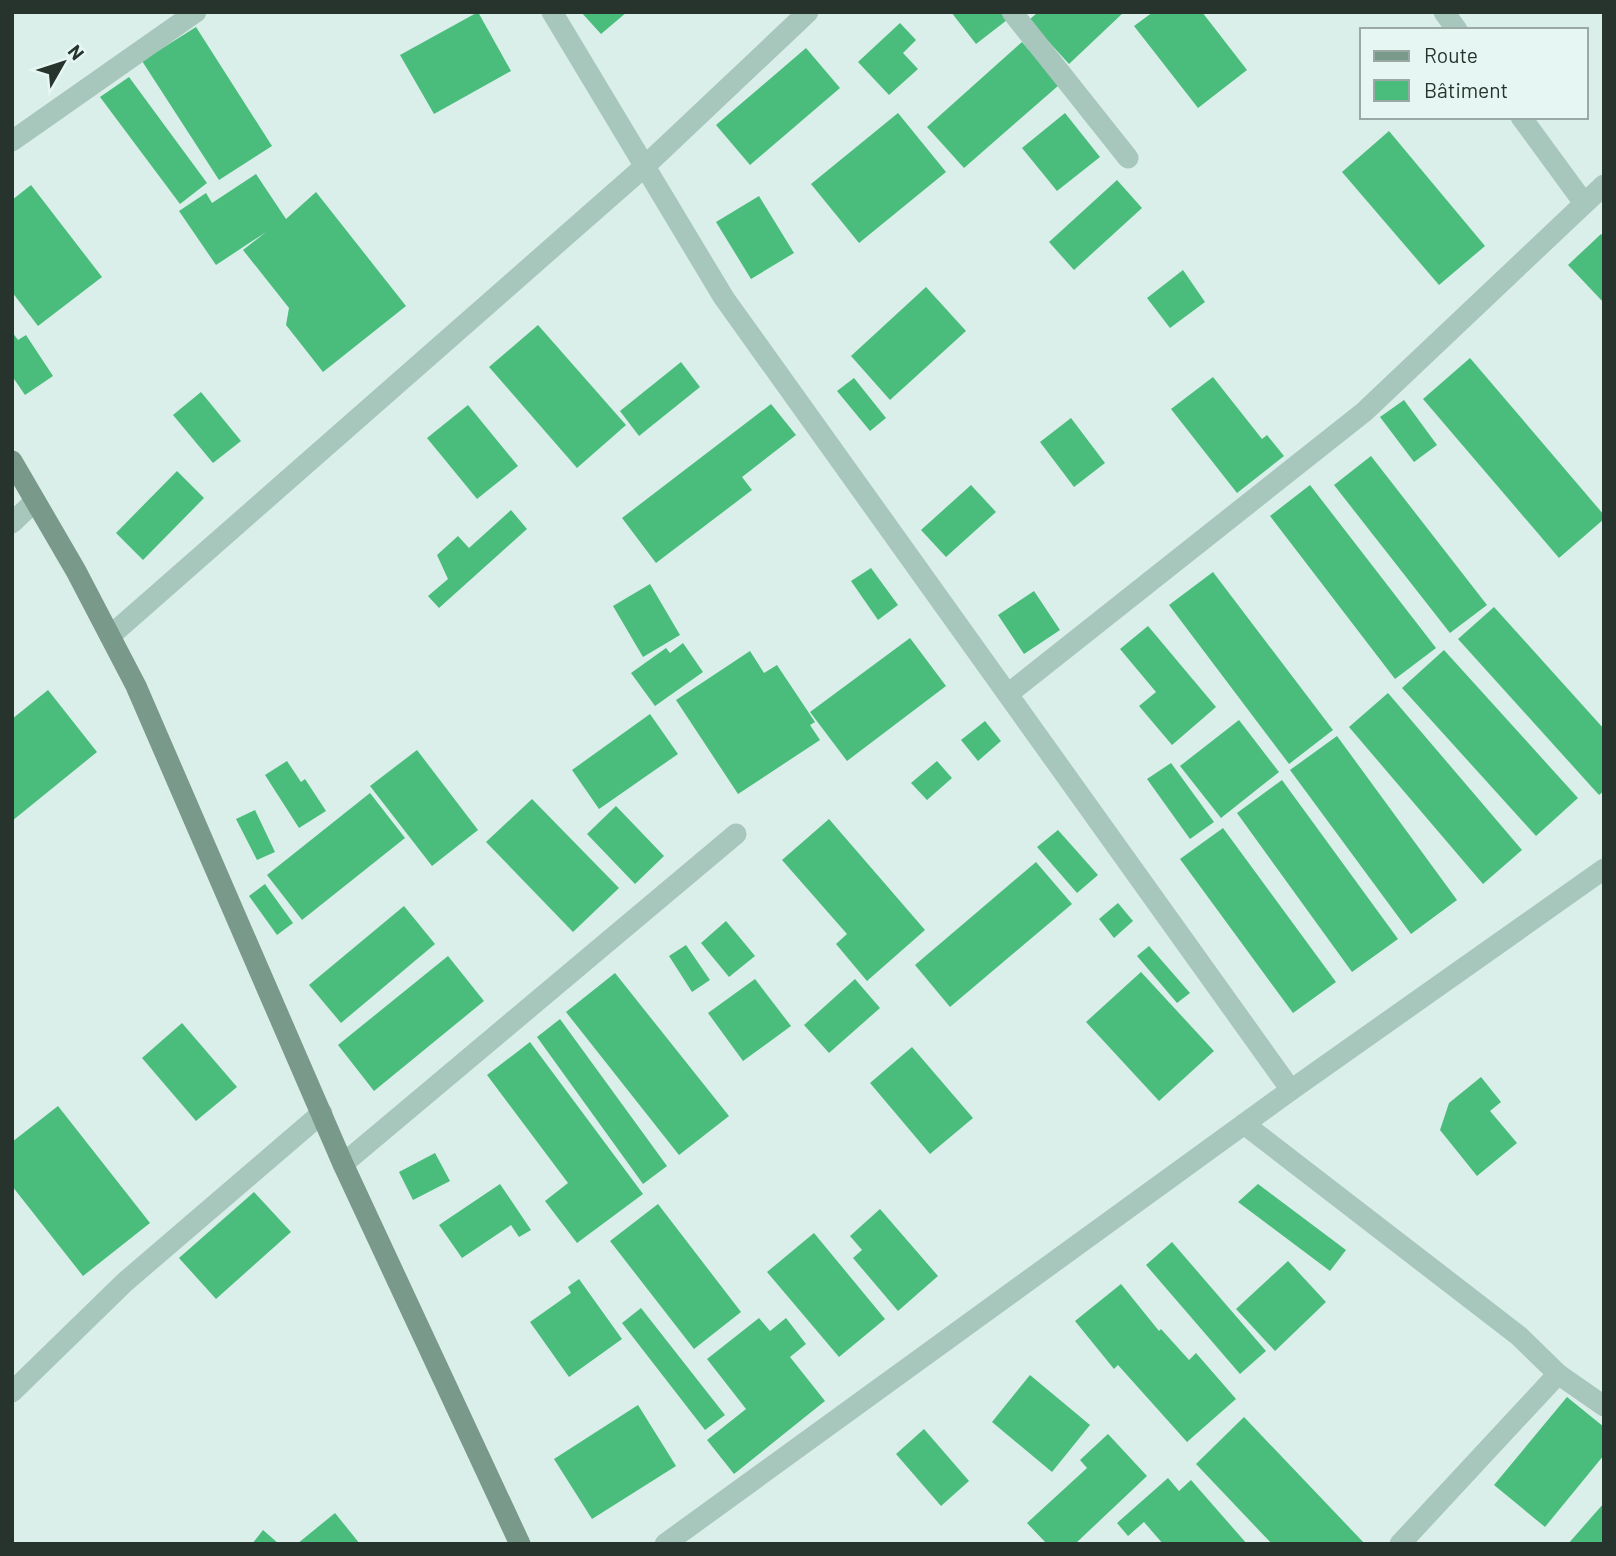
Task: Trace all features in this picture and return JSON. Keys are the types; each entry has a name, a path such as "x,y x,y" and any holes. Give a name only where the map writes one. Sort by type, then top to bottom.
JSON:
{"street":[{"path":"12,141 196,12"},
{"path":"552,12 724,298 1291,1090"},
{"path":"110,636 644,167 808,12"},
{"path":"1012,12 1128,158"},
{"path":"1444,12 1456,28"},
{"path":"1522,119 1584,203"},
{"path":"1008,694 1364,412 1604,185"},
{"path":"12,461 136,686 343,1164 520,1544"},
{"path":"12,523 35,501"},
{"path":"343,1164 736,834"},
{"path":"665,1544 1291,1090 1604,869"},
{"path":"12,1392 125,1282 322,1113"},
{"path":"1244,1124 1519,1336 1558,1374 1604,1406"},
{"path":"1400,1544 1558,1374"}],"building":[{"path":"478,12 511,71 434,114 400,55"},
{"path":"581,12 627,12 601,34"},
{"path":"951,12 1001,12 1007,20 976,44"},
{"path":"1038,12 1124,12 1069,64 1029,20"},
{"path":"1153,12 1202,12 1247,70 1198,108 1134,26"},
{"path":"900,23 916,40 903,53 918,69 889,95 858,62"},
{"path":"196,27 272,146 219,180 142,61"},
{"path":"1022,42 1059,85 964,168 927,127"},
{"path":"806,48 840,88 750,165 716,125"},
{"path":"129,77 207,183 180,204 100,97"},
{"path":"898,113 946,172 859,243 811,184"},
{"path":"1065,113 1100,157 1057,191 1022,148"},
{"path":"1389,131 1485,246 1439,285 1342,172"},
{"path":"256,174 286,219 316,192 406,306 323,372 286,325 289,308 243,250 266,232 216,265 179,211 206,193 212,203"},
{"path":"1117,180 1142,208 1074,270 1049,242"},
{"path":"31,185 102,277 38,326 12,292 12,200"},
{"path":"759,196 794,253 751,279 716,222"},
{"path":"1601,234 1604,237 1604,303 1568,265"},
{"path":"1183,270 1205,302 1170,328 1147,298"},
{"path":"926,287 966,331 890,400 851,356"},
{"path":"538,325 626,425 577,468 489,367"},
{"path":"12,332 18,340 26,335 53,376 25,395 12,376"},
{"path":"1470,358 1604,515 1604,519 1559,558 1423,399"},
{"path":"681,362 700,387 639,436 620,411"},
{"path":"1213,377 1262,439 1267,435 1284,456 1237,493 1171,409"},
{"path":"854,378 886,418 870,431 837,391"},
{"path":"201,392 241,441 213,463 173,415"},
{"path":"1404,400 1437,445 1414,462 1380,417"},
{"path":"771,404 796,435 742,477 752,490 656,563 622,518"},
{"path":"468,405 518,466 477,499 427,438"},
{"path":"1071,418 1105,463 1074,487 1040,442"},
{"path":"1371,456 1487,605 1450,633 1334,485"},
{"path":"177,471 204,498 143,560 116,533"},
{"path":"971,485 996,512 946,557 921,530"},
{"path":"1310,485 1436,648 1395,679 1270,516"},
{"path":"511,510 527,529 439,608 428,596 448,579 437,555 458,536 469,548"},
{"path":"871,568 898,605 878,620 851,581"},
{"path":"1213,572 1333,730 1289,764 1169,605"},
{"path":"650,584 680,635 643,657 613,606"},
{"path":"1034,591 1060,630 1024,654 998,615"},
{"path":"1494,607 1604,729 1604,791 1599,795 1458,639"},
{"path":"1148,626 1216,707 1172,745 1139,706 1156,692 1120,649"},
{"path":"910,638 946,686 847,761 810,712"},
{"path":"683,643 703,672 655,706 631,673 666,648 670,653"},
{"path":"1444,650 1578,798 1536,836 1402,688"},
{"path":"750,651 764,673 777,665 815,722 810,725 820,740 738,794 676,700"},
{"path":"48,690 97,752 12,821 12,719"},
{"path":"1388,693 1522,850 1483,884 1349,727"},
{"path":"650,714 678,754 599,809 572,770"},
{"path":"1239,720 1279,772 1221,818 1180,766"},
{"path":"985,721 1001,741 978,761 961,740"},
{"path":"1337,736 1457,900 1411,934 1290,770"},
{"path":"417,750 478,830 432,866 370,786"},
{"path":"287,761 301,782 305,779 326,811 299,828 265,775"},
{"path":"937,761 952,778 927,800 911,783"},
{"path":"1171,763 1214,822 1190,839 1147,779"},
{"path":"1282,780 1398,939 1352,972 1237,813"},
{"path":"370,793 405,838 302,920 267,875"},
{"path":"532,799 619,888 573,932 486,842"},
{"path":"616,806 664,856 635,884 587,834"},
{"path":"255,810 275,852 257,860 236,819"},
{"path":"829,819 925,930 867,981 836,944 847,934 782,860"},
{"path":"1223,828 1336,982 1293,1013 1180,859"},
{"path":"1058,830 1098,875 1077,893 1037,847"},
{"path":"1036,862 1072,904 950,1007 915,965"},
{"path":"265,884 293,923 277,935 249,896"},
{"path":"1118,903 1133,921 1114,938 1099,919"},
{"path":"404,906 435,944 341,1023 309,985"},
{"path":"726,921 755,956 729,977 701,943"},
{"path":"686,945 710,980 692,992 669,956"},
{"path":"1149,946 1190,993 1177,1003 1137,956"},
{"path":"448,956 484,1001 374,1091 338,1045"},
{"path":"1141,972 1214,1051 1159,1101 1086,1022"},
{"path":"615,973 729,1116 679,1155 566,1012"},
{"path":"755,979 791,1026 743,1061 708,1013"},
{"path":"855,979 880,1008 829,1053 804,1025"},
{"path":"560,1019 667,1166 643,1184 537,1037"},
{"path":"182,1023 237,1087 196,1121 142,1058"},
{"path":"530,1042 643,1194 577,1243 545,1201 568,1183 487,1075"},
{"path":"912,1047 973,1118 930,1154 870,1083"},
{"path":"1481,1077 1501,1102 1490,1111 1517,1143 1477,1176 1440,1130 1449,1103"},
{"path":"58,1106 150,1223 83,1276 12,1186 12,1142"},
{"path":"435,1153 450,1181 413,1200 399,1172"},
{"path":"500,1184 531,1230 519,1237 511,1225 462,1258 439,1225"},
{"path":"1258,1184 1346,1250 1330,1271 1238,1202"},
{"path":"254,1192 291,1232 216,1299 179,1258"},
{"path":"658,1204 741,1312 694,1349 610,1241"},
{"path":"880,1209 938,1276 898,1311 853,1258 862,1250 850,1236"},
{"path":"814,1233 885,1319 839,1357 767,1272"},
{"path":"1172,1242 1266,1351 1240,1374 1146,1265"},
{"path":"1288,1261 1326,1302 1275,1351 1236,1309"},
{"path":"579,1279 622,1339 569,1377 530,1322 571,1293 568,1287"},
{"path":"1121,1284 1159,1331 1161,1329 1189,1360 1196,1353 1236,1399 1187,1442 1118,1365 1114,1369 1075,1321"},
{"path":"641,1308 725,1415 705,1430 622,1323"},
{"path":"759,1318 770,1331 786,1318 806,1344 790,1357 825,1401 734,1474 707,1440 746,1409 707,1359"},
{"path":"1030,1375 1090,1425 1052,1472 992,1422"},
{"path":"1567,1397 1604,1427 1604,1455 1545,1527 1494,1485"},
{"path":"638,1405 676,1466 592,1519 554,1459"},
{"path":"1244,1417 1365,1544 1272,1544 1196,1464"},
{"path":"924,1429 969,1481 941,1506 896,1454"},
{"path":"1108,1434 1147,1476 1075,1544 1047,1544 1027,1523 1087,1468 1080,1460"},
{"path":"1168,1478 1179,1491 1191,1480 1247,1544 1163,1544 1144,1522 1128,1536 1117,1523"},
{"path":"1604,1503 1604,1544 1568,1544"},
{"path":"335,1513 360,1544 297,1544"},
{"path":"263,1530 279,1544 252,1544"}]}
